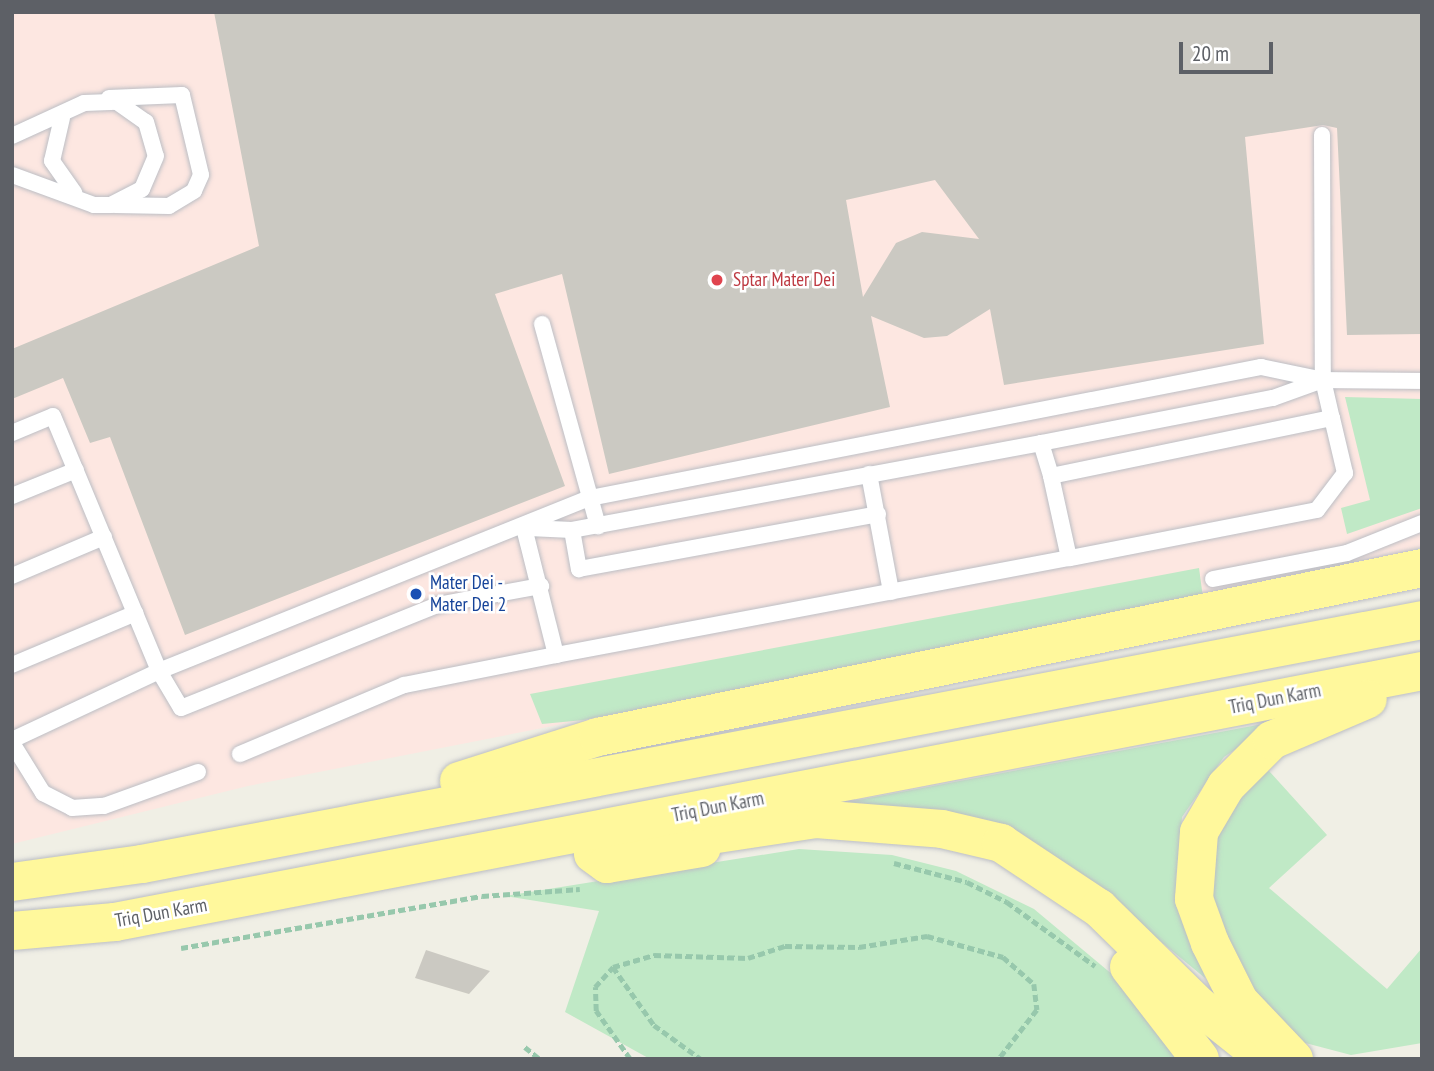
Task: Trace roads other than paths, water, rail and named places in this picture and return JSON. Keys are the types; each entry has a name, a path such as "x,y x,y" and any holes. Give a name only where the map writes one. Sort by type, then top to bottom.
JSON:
{"highway":[{"path":"293,834 598,737 1422,568"},
{"path":"12,882 293,834 1406,623"},
{"name":"Triq Dun Karm","path":"12,931 114,922 1422,671"},
{"path":"1294,1059 1239,1001 1210,943 1194,899 1199,832 1226,786 1272,740 1350,704 1422,688"},
{"path":"114,922 168,931 589,871 816,819 942,829 1001,843 1099,908 1198,1005 1266,1059"},
{"path":"589,871 607,864 784,834 894,841 984,863 1065,908 1139,977 1200,1059"}],"lane":[{"path":"12,135 62,118 99,100 144,92 182,95 201,175 194,191 169,206 111,205 84,200 12,175"},
{"path":"99,100 133,110 153,138 156,156 142,188 111,205"},
{"path":"62,118 52,161 66,188 84,200"},
{"path":"240,754 404,685 1317,510 1345,473 1323,380 1322,135"},
{"path":"542,324 598,526"},
{"path":"198,772 104,806 72,808 43,793 12,741 159,671 524,528 590,498 1261,367 1323,380 1422,381"},
{"path":"524,528 572,530 598,526 1273,398 1323,380"},
{"path":"12,433 53,416 159,671 181,708 199,706 437,605 541,586"},
{"path":"1051,476 1332,418"},
{"path":"1041,443 1069,558"},
{"path":"12,496 76,470"},
{"path":"869,474 891,592"},
{"path":"572,530 579,569 878,514"},
{"path":"1213,579 1347,553 1422,523"},
{"path":"524,528 541,586 556,654"},
{"path":"12,576 104,537"},
{"path":"12,665 136,613"}],"place":[{"name":"Sptar Mater Dei","path":"717,280"},
{"name":"Mater Dei - Mater Dei 2","path":"416,594"}]}
